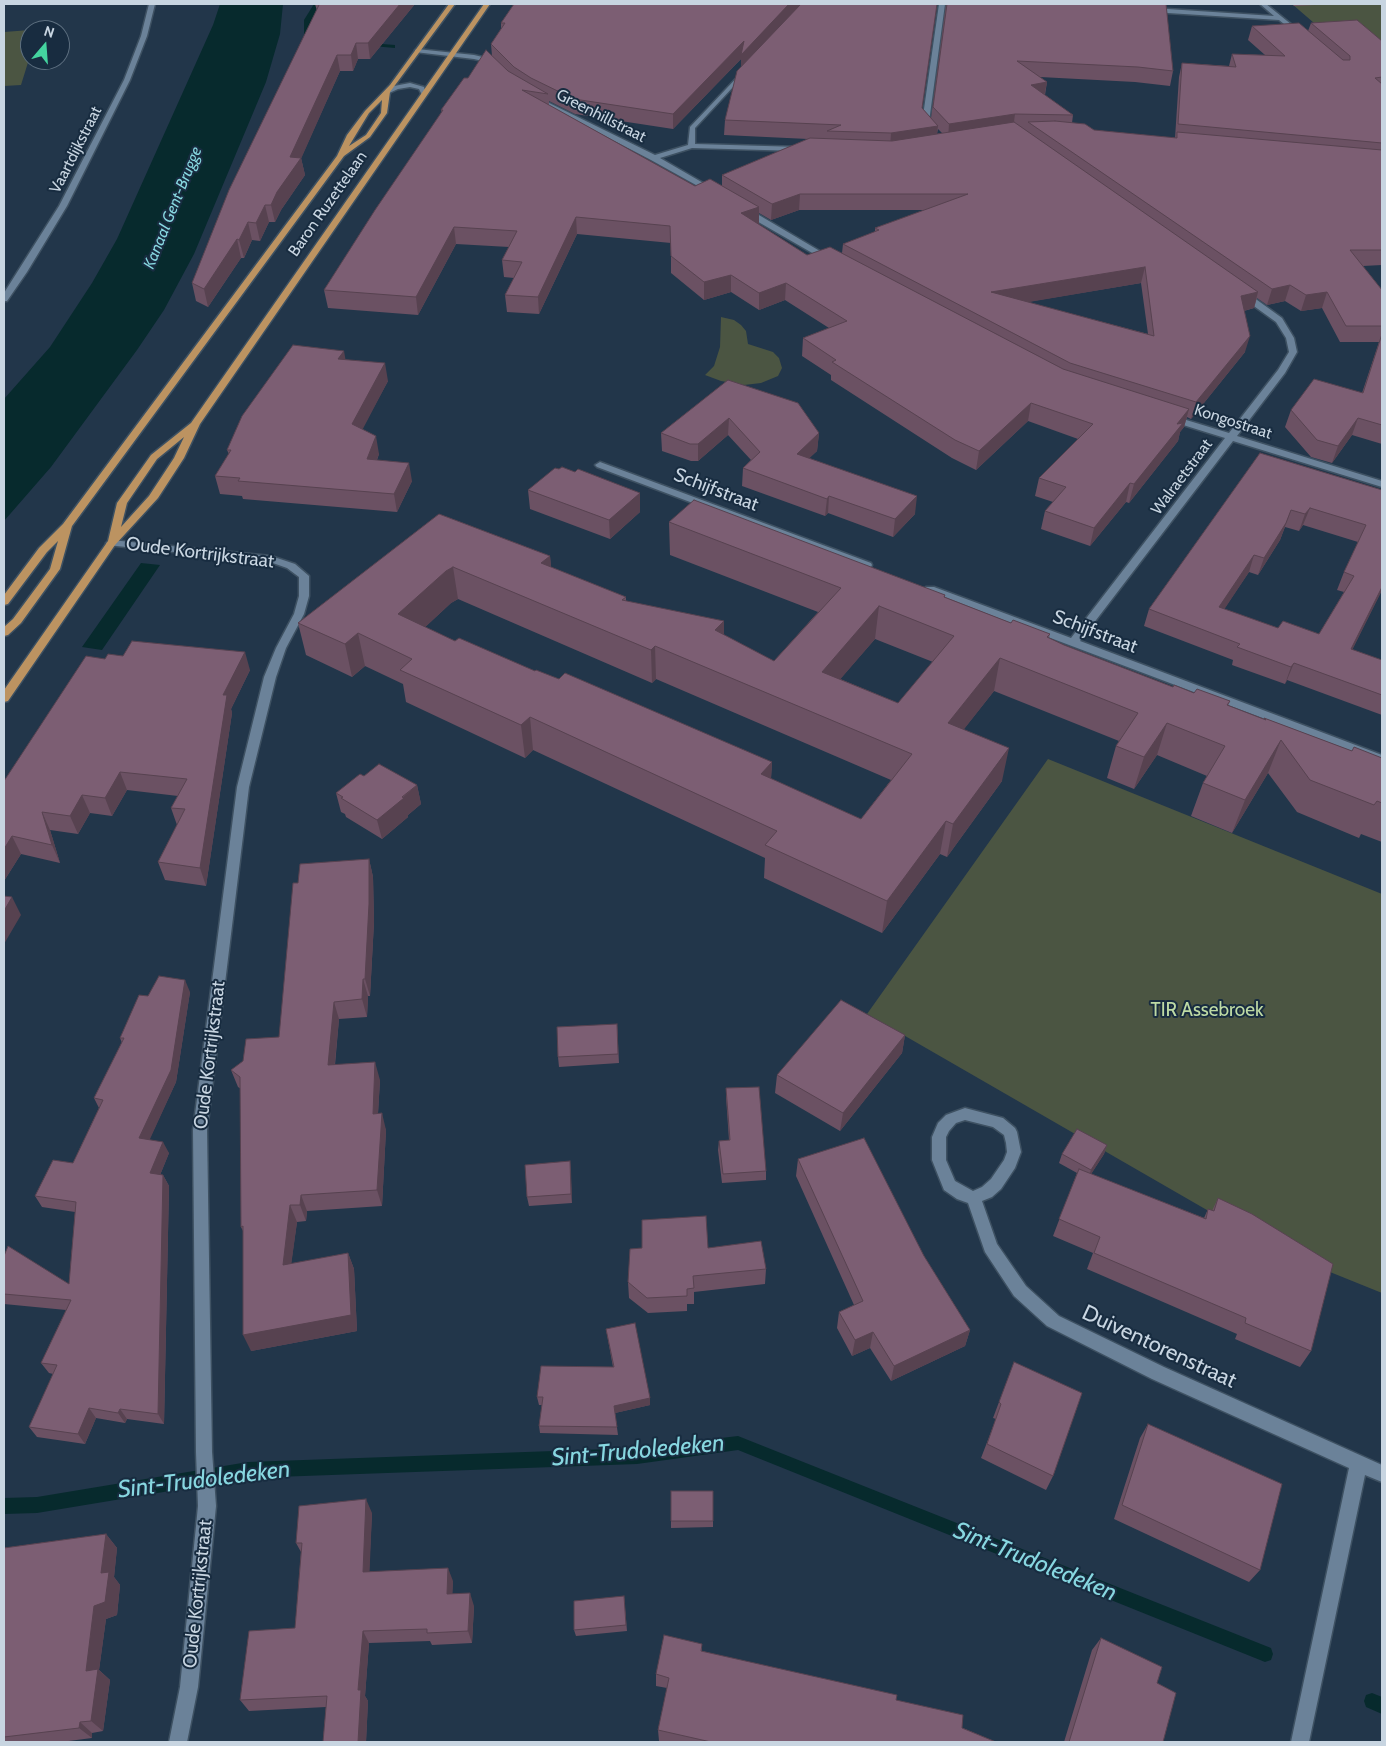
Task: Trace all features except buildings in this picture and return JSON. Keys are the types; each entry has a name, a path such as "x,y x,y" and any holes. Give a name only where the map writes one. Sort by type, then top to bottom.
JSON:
{"main road":[{"name":"Baron Ruzettelaan","path":"4,602 43,550 67,526 340,156 351,134 367,112 387,92 452,4"},
{"name":"Baron Ruzettelaan","path":"4,698 111,543 153,498 179,458 195,424 487,4"},
{"name":"Baron Ruzettelaan","path":"340,156 368,136 384,113 387,92"},
{"name":"Baron Ruzettelaan","path":"111,543 122,503 154,457 195,424"},
{"name":"Baron Ruzettelaan","path":"4,632 17,621 55,569 67,526"}],"street":[{"name":"Vaartdijkstraat","path":"4,299 23,272 63,206 127,80 144,36 152,4"},
{"path":"939,136 925,123 942,4"},
{"path":"1263,4 1309,43"},
{"path":"1141,10 1279,18"},
{"path":"417,51 489,60 502,73"},
{"path":"691,146 692,128 746,70"},
{"path":"387,92 396,87 410,85 422,88 424,94"},
{"name":"Greenhillstraat","path":"529,95 654,158 691,146 805,150"},
{"path":"654,158 723,198"},
{"path":"740,207 839,264"},
{"name":"Walraetstraat","path":"1073,643 1282,371 1293,352 1290,338 1279,320 1239,291"},
{"name":"Kongostraat","path":"1165,416 1382,484"},
{"name":"Schijfstraat","path":"600,464 878,569"},
{"name":"Oude Kortrijkstraat","path":"111,543 271,559 291,566 304,576 304,596 299,614 281,648 270,677 243,787 200,1130 204,1452 207,1506 189,1687 178,1742"},
{"name":"Schijfstraat","path":"916,583 1382,758"},
{"path":"965,1114 998,1122 1010,1132 1014,1152 1010,1163 996,1184 987,1192 974,1198 962,1194 948,1185 939,1160 939,1137 943,1127 951,1119 965,1114"},
{"name":"Duiventorenstraat","path":"974,1198 990,1246 1020,1291 1054,1321 1158,1374 1382,1474"},
{"path":"1300,1742 1359,1463"}],"green space":[{"path":"1292,4 1382,4 1382,83 1365,67"},
{"path":"20,31 20,70 26,70 21,85 4,86 4,32"},
{"path":"721,317 734,320 741,325 746,331 748,344 773,352 779,358 782,368 778,376 761,383 744,385 721,381 705,375 714,366 720,347"},
{"name":"TIR Assebroek","path":"1048,759 1382,894 1382,1293 1278,1251 867,1014"}],"water":[{"name":"Kanaal Gent-Brugge","path":"220,4 283,4 280,34 266,82 194,254 164,310 51,467 4,521 4,399 50,347 92,283 117,239 213,25"},
{"path":"314,4 330,4 369,43 395,45 395,48 339,43 309,37 304,34 304,20"},
{"path":"141,563 160,565 102,650 82,647"}],"waterway":[{"name":"Sint-Trudoledeken","path":"4,1506 37,1505 248,1470 637,1456 738,1443 1265,1654"},
{"name":"Sint-Trudoledeken","path":"1372,1701 1382,1706"}]}
